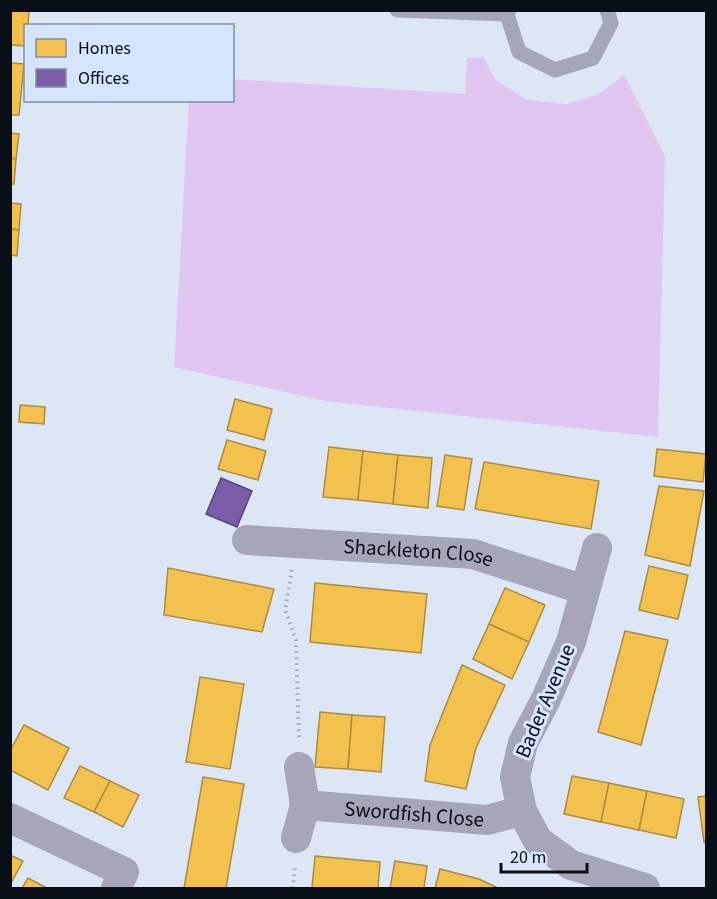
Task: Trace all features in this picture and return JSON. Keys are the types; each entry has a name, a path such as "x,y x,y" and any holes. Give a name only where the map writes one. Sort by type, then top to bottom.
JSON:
{"street":[{"name":"Shackleton Close","path":"247,540 473,554 585,590"},
{"name":"Bader Avenue","path":"597,548 571,642 546,699 523,743 514,777 522,811 538,841 571,866 645,888"},
{"path":"296,838 305,805 299,767"},
{"name":"Swordfish Close","path":"305,805 487,820 522,811"},
{"path":"10,818 124,872 116,888"}],"lane":[{"path":"397,10 508,12 519,52 555,70 593,58 611,23 607,10"}],"path":[{"path":"297,542 285,610 296,640 299,767"}],"shaded area":[{"path":"483,57 495,79 527,100 567,104 599,94 624,75 665,156 658,437 325,401 174,367 189,102 234,102 234,79 465,94 467,58"}],"building: Homes":[{"path":"10,10 29,10 28,24 24,24 24,46 10,45"},
{"path":"10,63 24,64 19,115 10,115"},
{"path":"10,133 19,134 16,159 10,158"},
{"path":"10,158 16,159 14,184 10,184"},
{"path":"10,203 21,204 19,230 10,229"},
{"path":"10,229 19,230 17,256 10,255"},
{"path":"235,399 272,409 264,440 227,430"},
{"path":"20,405 45,407 44,424 19,422"},
{"path":"227,440 266,451 258,480 218,469"},
{"path":"329,447 363,451 358,500 323,497"},
{"path":"657,449 706,454 703,482 654,476"},
{"path":"363,451 398,455 393,504 358,500"},
{"path":"398,455 432,458 428,508 393,504"},
{"path":"445,455 472,459 464,510 437,506"},
{"path":"484,462 599,481 591,529 475,509"},
{"path":"659,486 704,491 690,566 645,555"},
{"path":"649,566 688,575 678,619 639,610"},
{"path":"168,568 274,589 262,632 164,615"},
{"path":"315,583 427,594 421,653 310,642"},
{"path":"505,588 545,605 529,642 489,624"},
{"path":"489,624 529,642 512,679 473,659"},
{"path":"625,631 668,640 641,745 598,732"},
{"path":"462,665 505,685 476,748 466,789 425,781 430,745"},
{"path":"200,677 244,684 230,769 186,762"},
{"path":"320,712 352,715 348,769 315,767"},
{"path":"352,715 385,717 381,772 348,769"},
{"path":"24,725 69,748 48,790 10,770 10,751"},
{"path":"80,766 110,781 94,812 64,798"},
{"path":"572,776 609,783 601,822 564,814"},
{"path":"203,777 244,784 226,888 184,888"},
{"path":"110,781 139,795 123,827 94,812"},
{"path":"609,783 647,791 639,830 601,822"},
{"path":"647,791 684,799 676,838 639,830"},
{"path":"706,796 706,842 704,842 698,797"},
{"path":"10,855 23,861 10,885"},
{"path":"315,856 380,862 378,888 312,888"},
{"path":"395,861 427,866 424,888 390,888"},
{"path":"440,869 479,879 498,888 435,888"},
{"path":"28,878 47,888 22,888"}],"building: Offices":[{"path":"221,478 252,491 237,527 206,514"}]}
